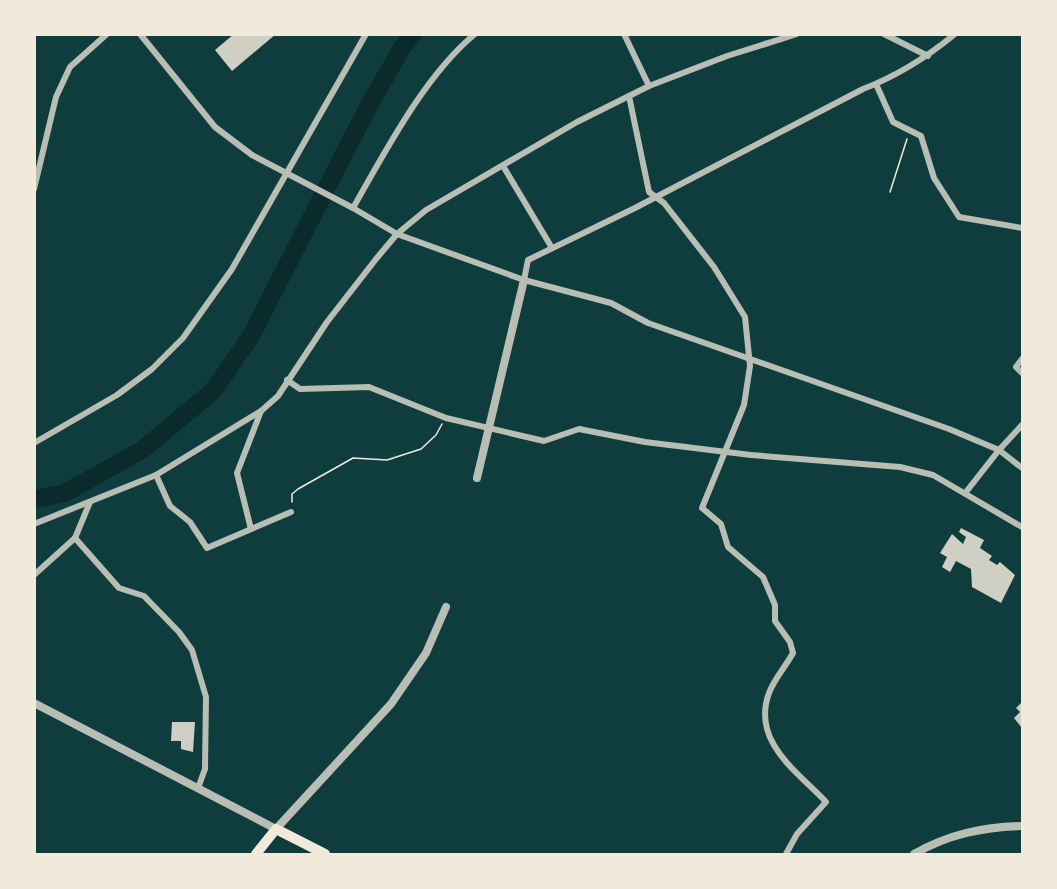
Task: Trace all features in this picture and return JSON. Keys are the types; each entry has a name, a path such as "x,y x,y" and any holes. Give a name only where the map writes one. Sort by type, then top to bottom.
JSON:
{"highway":[{"path":"256,855 276,829 325,855"}],"street":[{"path":"34,189 44,138 56,97 70,67 106,34"},
{"path":"140,34 214,127 252,154 397,234 524,280 611,303 648,323 949,429 999,450 1023,468"},
{"path":"34,443 117,395 152,369 183,338 232,269 366,34"},
{"path":"353,208 397,130 450,60 475,34"},
{"path":"624,34 649,86"},
{"path":"34,524 156,475 261,411 278,396 327,322 397,234 426,210 577,122 649,86 727,56 797,34"},
{"path":"884,34 928,56"},
{"path":"477,478 528,260 657,197 876,84 928,56 955,34"},
{"path":"876,84 893,122 921,136 934,178 959,217 1023,228"},
{"path":"629,96 649,192 657,197 714,267 745,317 750,359 744,405 702,508 721,524 728,547 763,578 775,605 775,621 790,642 793,653 769,693 768,733 777,752 826,802 797,834 786,855"},
{"path":"503,165 552,248"},
{"path":"1023,359 1016,367 1023,373"},
{"path":"287,380 300,389 369,387 446,418 544,441 579,429 645,442 900,467 933,475 1021,525"},
{"path":"251,529 237,473 261,411"},
{"path":"966,492 999,450 1023,425"},
{"path":"156,475 170,506 190,522 207,548 291,512"},
{"path":"34,574 75,538 90,502"},
{"path":"75,538 119,588 144,596 179,632 192,650 206,697 205,769 198,788"},
{"path":"34,703 276,829 391,704 426,653 446,607"},
{"path":"914,855 936,841 963,832 1023,826"}],"path":[{"path":"890,192 910,130"},
{"path":"291,512 292,494 298,489 353,458 387,460 421,448 436,435 446,418"}],"building":[{"path":"234,34 276,34 232,71 215,50"},
{"path":"961,528 984,540 980,548 992,556 989,560 997,565 1000,562 1015,575 1001,603 972,587 971,569 956,561 950,572 942,567 947,557 940,553 952,534 963,544 966,537 959,532"},
{"path":"1022,702 1022,728 1014,718 1020,712 1016,708"},
{"path":"172,722 195,722 193,752 181,749 181,741 171,741"}],"waterway":[{"path":"34,499 65,493 142,450 213,391 251,336 368,107 402,48 413,34"}]}
